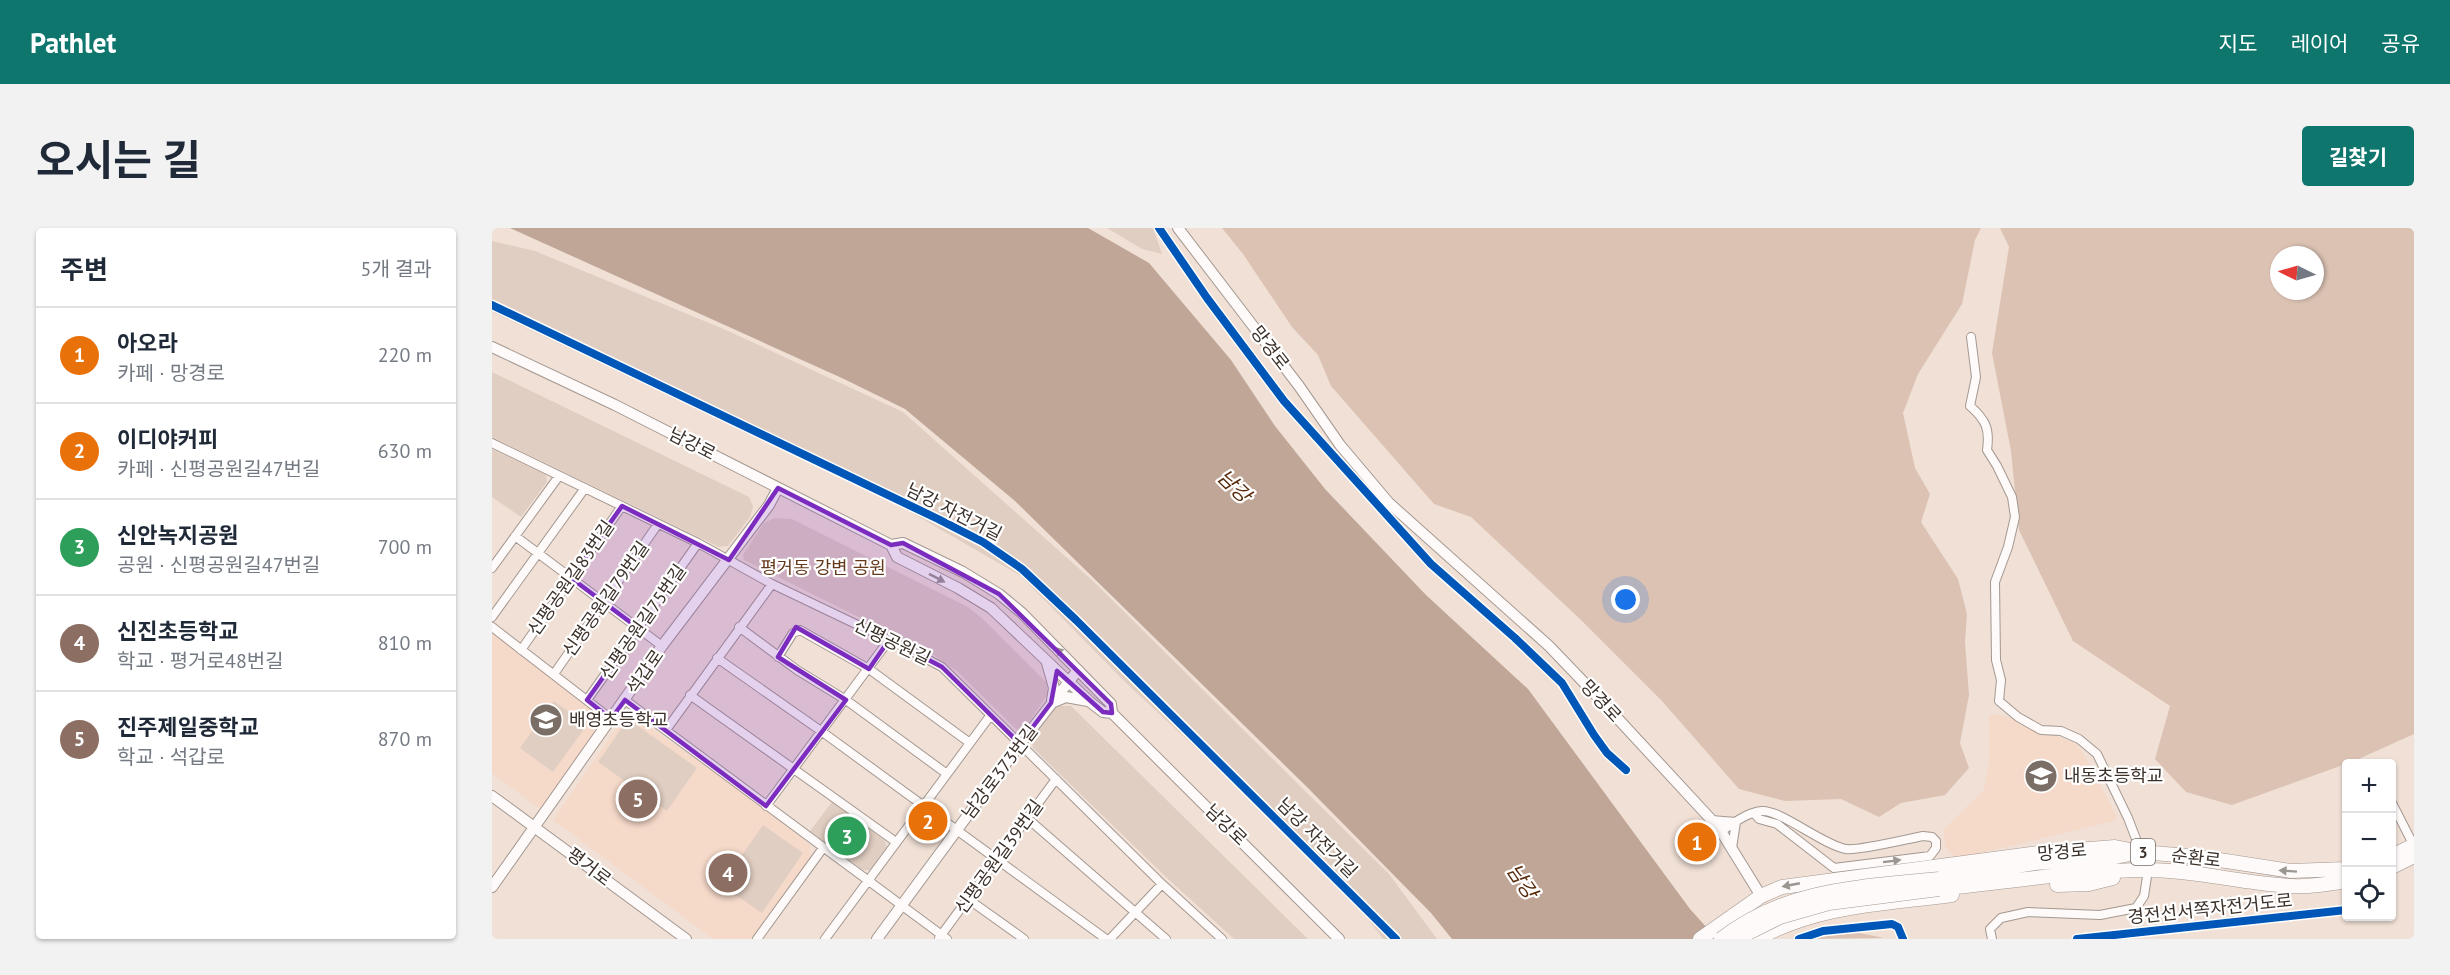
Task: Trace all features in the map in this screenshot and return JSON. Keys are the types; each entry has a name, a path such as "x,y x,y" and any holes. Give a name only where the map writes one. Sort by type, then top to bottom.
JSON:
{"main road":[{"path":"2396,854 2414,845"},
{"name":"망경로","path":"1761,896 1782,887 1808,882 2039,853 2115,848 2141,852"},
{"name":"순환로","path":"1939,884 2035,863 2115,857 2141,852 2200,857 2291,871 2342,869"},
{"path":"2396,865 2414,856"},
{"name":"순환로","path":"1939,884 2148,870 2188,872 2292,886 2323,885 2342,881"},
{"path":"1756,939 1772,930 1809,916 1837,909 2016,887 2089,884 2148,870"},
{"name":"3","path":"1721,939 1743,922 1784,903 1822,892 1939,884"},
{"name":"3","path":"1737,939 1780,917 1829,903 1939,884"},
{"path":"1700,939 1761,896 1772,930"}],"street":[{"name":"망경로","path":"1178,228 1299,386 1340,445 1389,503 1549,646 1712,820 1761,896"},
{"path":"1971,337 1976,377 1970,406 1981,416 1989,434 1987,450 2012,497 2015,517 2008,547 1995,582 1996,660 2001,680 1999,700 2018,717 2041,729 2061,731 2079,739 2097,754 2128,818 2148,870 2144,896 2136,908 2100,915 2028,912 2011,915 2001,918 1990,929 1992,939"},
{"name":"남강로","path":"492,347 615,405 891,545 903,543 963,572 999,594 1022,613 1111,704 1112,713"},
{"name":"신평공원길","path":"492,443 698,543 772,584 942,667 1162,884 1222,939"},
{"path":"492,568 559,476"},
{"path":"492,617 585,488"},
{"name":"석갑로","path":"492,887 662,646 769,505 778,488"},
{"name":"신평공원길83번길","path":"521,650 622,506"},
{"name":"신평공원길79번길","path":"554,674 658,524"},
{"path":"515,536 662,646"},
{"name":"신평공원길75번길","path":"587,700 698,543"},
{"name":"남강로","path":"891,545 897,557 958,588 991,608 1090,702 1103,712 1112,713 1339,939"},
{"path":"666,730 772,584"},
{"path":"492,627 611,718"},
{"path":"739,627 778,657 846,700 948,774"},
{"path":"778,657 793,633 800,630 869,669 970,743"},
{"path":"766,806 889,640"},
{"path":"717,658 1108,939 1162,884"},
{"path":"1047,662 1054,688 1051,704"},
{"name":"남강로373번길","path":"877,939 1020,744 1078,670"},
{"path":"690,695 896,842"},
{"path":"1051,704 1066,697 1090,702"},
{"path":"625,700 902,904 942,938"},
{"path":"825,939 990,716"},
{"name":"신평공원길39번길","path":"942,938 968,898 1056,779"},
{"name":"평거로","path":"492,795 686,939"},
{"path":"1721,831 1747,815 1763,811 1832,845 1848,850 1923,836 1932,837 1936,841 1936,848 1930,856 1834,868 1777,825 1759,819 1755,814"},
{"path":"2396,812 2414,845"},
{"path":"1027,818 1166,939"},
{"path":"1712,820 1736,822"},
{"path":"1732,848 1736,822"},
{"path":"761,938 823,848"},
{"path":"968,898 1024,939"}],"highlighted area":[{"path":"778,488 891,545 903,543 999,594 1111,704 1112,713 1103,712 1057,671 1051,703 1020,744 942,667 908,649 889,640 869,669 796,627 778,657 846,700 766,806 625,700 611,719 587,700 638,628 571,578 622,506 729,560"}],"shaded area":[{"path":"1222,228 1981,228 1975,240 1962,304 1918,374 1903,413 1915,468 1930,494 1921,522 1958,579 1967,614 1965,642 1969,695 1960,743 1969,768 1945,795 1901,803 1879,817 1841,799 1785,801 1739,789 1662,701 1580,619 1471,517 1434,504 1331,386 1318,355 1292,327 1243,254"},
{"path":"2000,228 2414,228 2414,734 2358,759 2342,759 2342,765 2232,805 2186,792 2155,759 2170,706 2073,641 2019,530 2011,451 1992,353 2009,247"},
{"name":"배영초등학교","path":"492,631 599,713 601,726 540,809 492,773"},
{"name":"내동초등학교","path":"1989,714 2005,716 2075,743 2085,756 2117,817 2114,821 1956,859 1945,847 1944,829 1984,790 1989,762"},
{"path":"634,716 724,779 810,844 811,857 752,939 713,939 553,820 624,717"},
{"path":"1850,931 1884,938 1813,939"}],"green space":[{"path":"1107,228 1153,228 1162,254 1142,249"},
{"path":"492,241 535,251 726,330 903,412 1093,581 1389,874 1437,939 1383,939 1340,882 1124,681 1021,576 900,506 492,312"},
{"path":"492,372 749,497 753,506 750,517 728,546 719,547 492,437"},
{"path":"492,449 546,475 547,482 521,517 492,497"},
{"name":"평거동 강변 공원","path":"775,518 792,519 968,607 985,621 1046,682 1048,694 1026,726 1022,730 1016,729 958,672 931,653 744,560 743,555 764,523"},
{"path":"554,701 587,725 553,772 520,748"},
{"path":"1057,706 1071,706 1308,939 1234,939 1167,878 1033,748 1031,739"},
{"path":"628,719 697,768 667,811 598,762"},
{"path":"832,802 884,840 887,847 870,870 863,870 810,831"},
{"path":"763,825 803,853 762,913 721,885"}],"water":[{"name":"남강","path":"510,228 1088,228 1149,263 1231,360 1275,426 1325,489 1426,595 1528,689 1690,909 1717,939 1452,939 1431,913 1308,788 1015,501 905,409 844,379"}],"cycle path":[{"path":"1159,228 1207,298 1284,401 1431,564 1562,683 1607,753 1626,770"},
{"name":"남강 자전거길","path":"492,305 938,519 983,542 1022,569 1396,939"},
{"name":"경전선서쪽자전거도로","path":"2077,939 2342,910"},
{"path":"1799,939 1823,931 1892,924 1898,927 1903,939"}],"place":[{"name":"배영초등학교","path":"546,720"},
{"name":"내동초등학교","path":"2041,776"},
{"name":"진주제일중학교","path":"638,799"},
{"name":"이디야커피","path":"928,821"},
{"name":"신안녹지공원","path":"847,836"},
{"name":"아오라","path":"1697,842"},
{"name":"신진초등학교","path":"728,873"}]}
